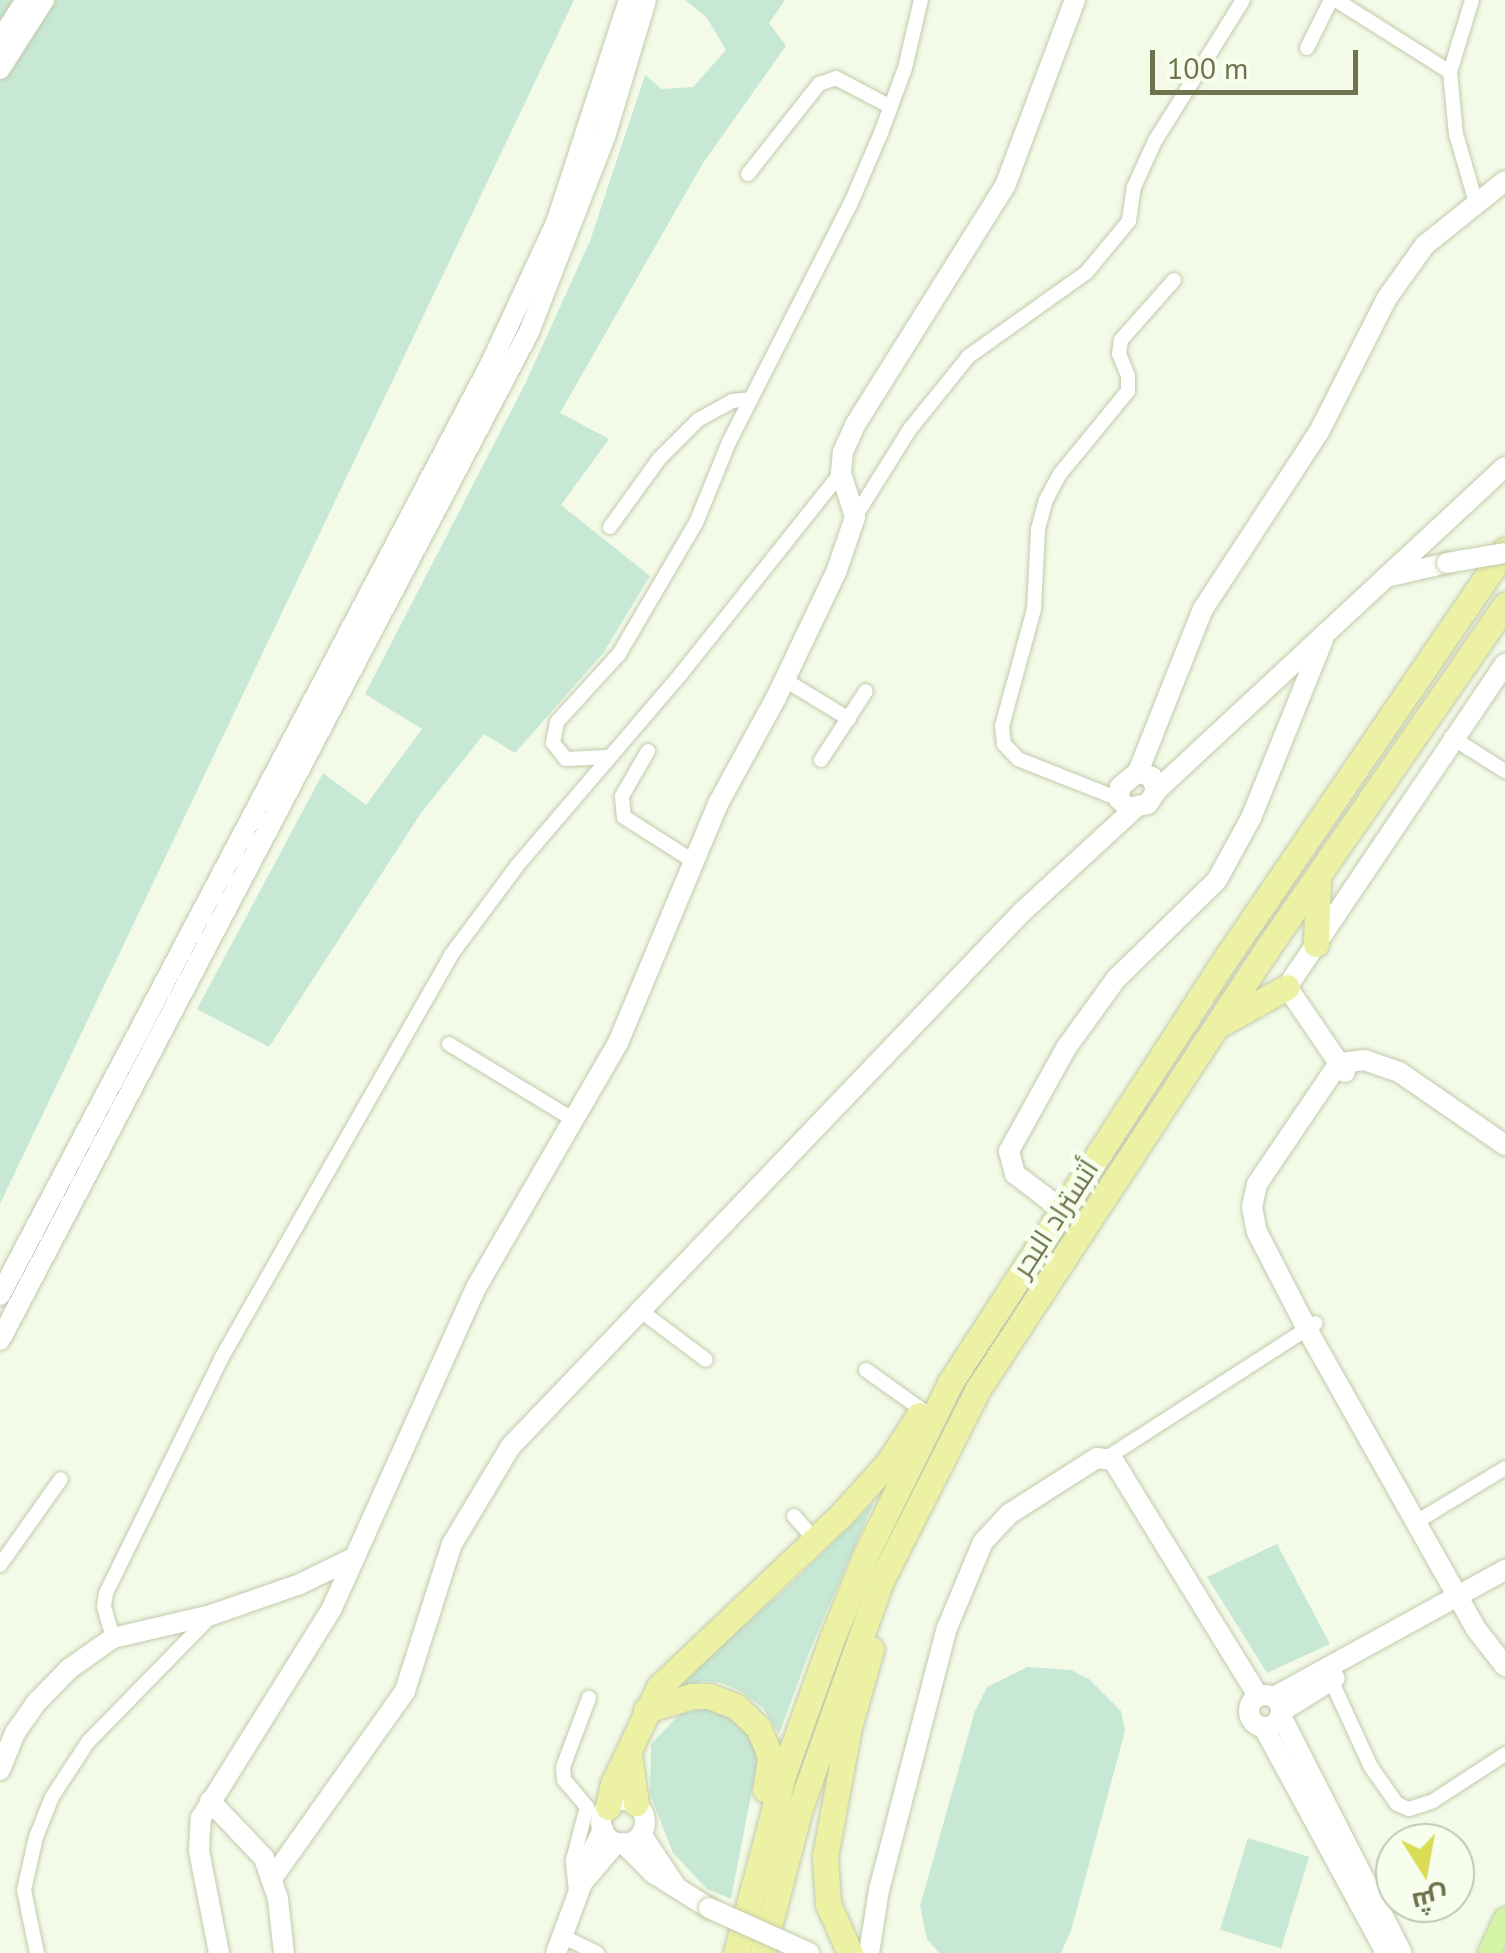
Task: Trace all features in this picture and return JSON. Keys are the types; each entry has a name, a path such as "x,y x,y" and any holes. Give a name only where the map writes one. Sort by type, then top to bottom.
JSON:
{"highway":[{"name":"أتستراد البحر","path":"736,1953 785,1769 833,1636 866,1554 950,1384 1061,1209 1505,552"},
{"name":"أتستراد البحر","path":"762,1953 800,1808 882,1581 978,1389 1318,876 1495,629 1505,605"},
{"path":"1316,944 1318,876"},
{"path":"1218,1025 1286,987"},
{"path":"618,1831 613,1784 646,1710 673,1671 816,1540 888,1463 933,1394 950,1384"},
{"path":"850,1953 832,1918 824,1877 850,1728 881,1615 882,1581"},
{"path":"646,1710 674,1700 709,1696 737,1707 758,1727 770,1760 749,1858 756,1872"},
{"path":"629,1754 636,1804"}],"main road":[{"path":"1489,1953 1505,1918"}],"street":[{"path":"0,40 26,0"},
{"path":"0,69 44,0"},
{"path":"0,1295 491,364 556,224 629,0"},
{"path":"0,1340 528,332 605,137 646,0"},
{"path":"608,757 566,759 552,743 556,722 620,654 696,522 750,400 850,205 891,106 921,0"},
{"path":"856,517 842,473 843,452 855,425 1005,186 1075,0"},
{"path":"218,1953 199,1851 200,1818 307,1650 355,1556 476,1286 574,1120 648,980 719,802 785,680 837,570 856,517 910,429 958,368 990,338 1086,274 1129,221 1134,187 1156,141 1243,0"},
{"path":"1308,48 1334,0 1450,72"},
{"path":"1472,0 1450,72 1456,134 1476,202"},
{"path":"748,174 819,84 836,78 891,106"},
{"path":"1127,804 1123,782 1138,772 1203,609 1319,432 1386,298 1425,245 1505,182"},
{"path":"1174,280 1121,340 1119,354 1128,376 1128,391 1060,474 1046,500 1038,529 1034,609 1002,726 1004,744 1018,759 1127,804 1148,804 1156,791 1505,467"},
{"path":"610,527 658,459 698,420 732,402 750,400"},
{"path":"113,1638 104,1606 106,1593 222,1357 451,955 842,473"},
{"path":"1385,577 1505,552"},
{"path":"1061,1209 1014,1174 1009,1151 1066,1048 1116,979 1217,880 1251,818 1323,640"},
{"path":"1505,664 1286,987 1343,1068 1394,1080 1505,1157"},
{"path":"785,680 848,719"},
{"path":"820,760 866,690"},
{"path":"1452,738 1505,771"},
{"path":"648,751 622,796 624,817 693,862"},
{"path":"1138,772 1152,777 1156,791"},
{"path":"273,1877 405,1691 452,1544 483,1489 544,1407 641,1311 1127,804"},
{"path":"450,1044 574,1120"},
{"path":"1505,1145 1398,1072 1365,1060 1343,1068 1257,1207 1311,1326 1505,1666"},
{"path":"641,1311 706,1360"},
{"path":"869,1953 916,1742 966,1575 983,1542 1009,1514 1097,1458 1108,1457 1311,1326"},
{"path":"866,1370 922,1410"},
{"path":"1108,1457 1230,1656 1268,1709 1402,1953"},
{"path":"1422,1518 1505,1468"},
{"path":"0,1565 61,1479"},
{"path":"794,1516 816,1540"},
{"path":"0,1770 15,1733 37,1702 70,1669 113,1638 211,1615 300,1584 355,1556"},
{"path":"1268,1709 1331,1680 1467,1598 1505,1570"},
{"path":"1268,1709 1505,1580"},
{"path":"1467,1598 1505,1652"},
{"path":"37,1953 24,1890 36,1837 52,1797 88,1742 211,1615"},
{"path":"1331,1680 1371,1767 1398,1804 1409,1809 1432,1801 1505,1754"},
{"path":"580,1890 573,1860 587,1807 564,1780 562,1767 589,1698"},
{"path":"1268,1709 1386,1953"},
{"path":"596,1953 559,1944 580,1890 584,1867 618,1831 644,1815 636,1804 621,1800 618,1831"},
{"path":"210,1802 264,1858 273,1877 284,1953"},
{"path":"618,1831 676,1887 709,1908 810,1953"}],"green space":[{"path":"0,0 574,0 0,1204"},
{"path":"685,0 785,0 769,23 786,46 703,163 560,413 609,439 561,505 650,576 604,652 515,753 484,734 421,813 269,1047 197,1009 323,773 366,805 422,729 365,694 525,384 590,241 645,75 662,89 693,87 726,50 707,18"},
{"path":"874,1502 810,1650 779,1734 763,1708 742,1692 722,1683 702,1681 685,1687 678,1683 789,1586"},
{"path":"1277,1544 1330,1644 1267,1673 1207,1577"},
{"path":"1027,1667 1071,1670 1089,1679 1121,1711 1125,1731 1071,1931 1061,1953 939,1953 927,1939 920,1906 975,1711 987,1687"},
{"path":"704,1709 725,1713 741,1724 753,1739 758,1759 731,1899 707,1889 673,1853 650,1794 651,1744 680,1714"},
{"path":"1248,1838 1309,1857 1281,1949 1220,1930"}]}
